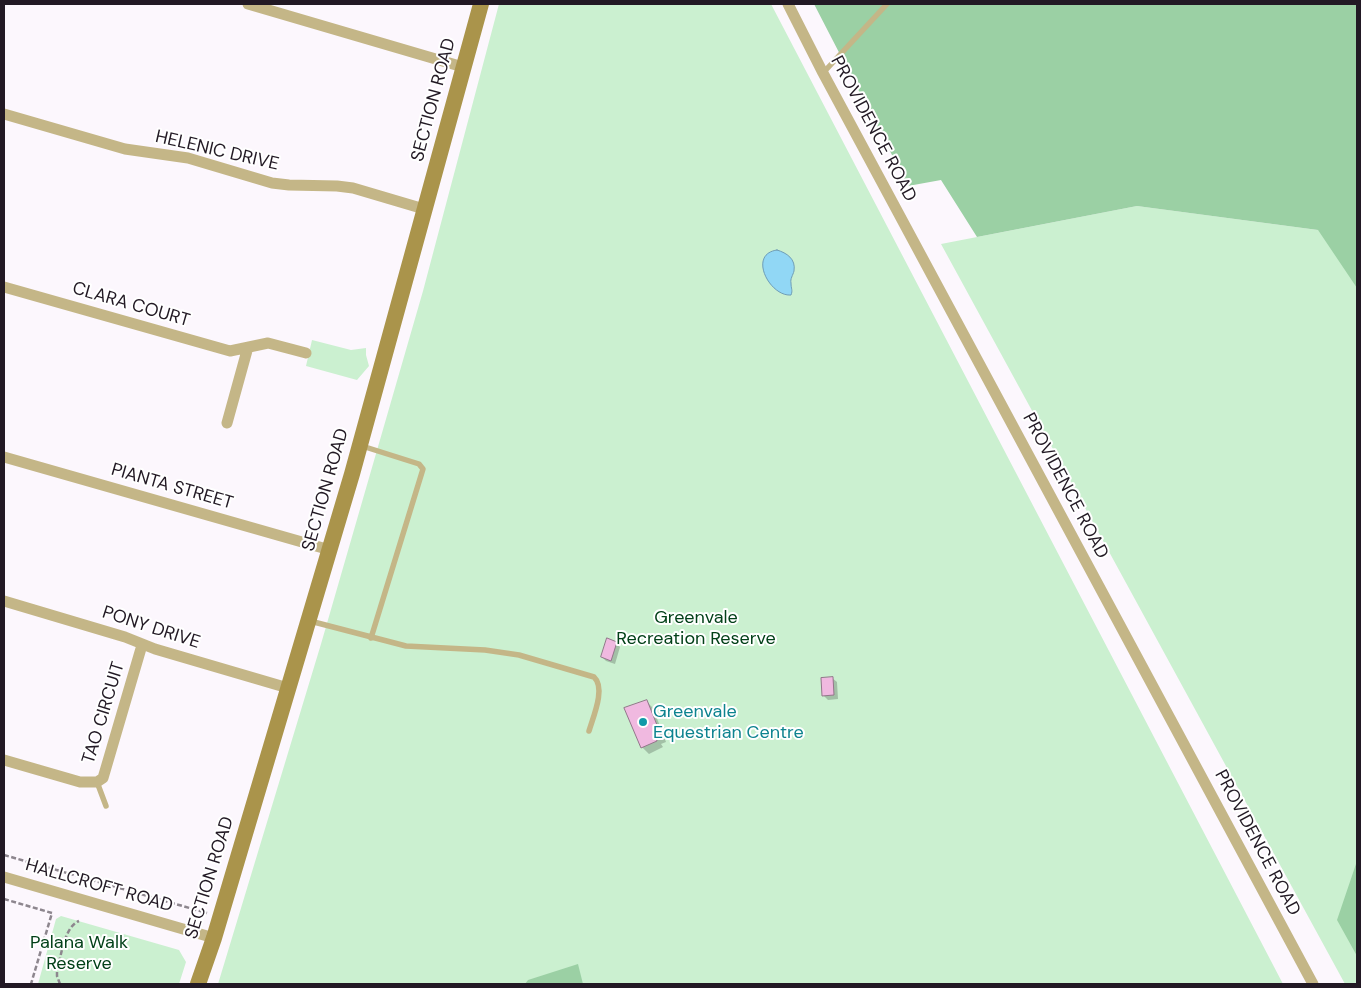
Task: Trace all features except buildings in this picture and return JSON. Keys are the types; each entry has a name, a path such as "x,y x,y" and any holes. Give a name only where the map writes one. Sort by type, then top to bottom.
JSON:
{"street":[{"path":"248,4 464,67"},
{"name":"SECTION ROAD","path":"198,984 214,938 330,550 481,4"},
{"name":"PROVIDENCE ROAD","path":"788,4 823,73 1313,984"},
{"name":"HELENIC DRIVE","path":"4,114 126,149 188,158 272,183 353,188 424,209"},
{"name":"CLARA COURT","path":"4,286 230,351 268,343 306,353"},
{"path":"227,423 248,347"},
{"name":"PIANTA STREET","path":"4,457 330,550"},
{"name":"PONY DRIVE","path":"4,601 125,637 142,645 288,688"},
{"name":"TAO CIRCUIT","path":"4,760 78,782 97,782 102,778 106,770 142,645"},
{"name":"HALLCROFT ROAD","path":"4,877 214,938"}],"lane":[{"path":"823,73 887,4"},
{"path":"360,445 419,464 423,469 371,638"},
{"path":"308,620 406,646 485,650 519,655 594,677 599,683 599,694 589,731"},
{"path":"97,782 106,806"}],"path":[{"path":"4,855 220,917"},
{"path":"4,899 52,913 31,984"},
{"path":"60,984 57,972 69,929 79,921"}],"green space":[{"name":"Greenvale Recreation Reserve","path":"499,4 771,4 1283,984 218,984 321,644 423,291"},
{"path":"814,4 1357,4 1357,288 1318,230 1137,206 977,237 941,180 908,186"},
{"path":"1137,206 1318,230 1357,245 1357,984 1345,984 941,244"},
{"path":"312,340 351,350 366,348 369,366 357,380 306,366"},
{"path":"1357,861 1357,956 1337,920"},
{"name":"Palana Walk Reserve","path":"61,916 179,950 186,962 179,984 38,984 56,919"},
{"path":"578,964 583,984 525,984 528,980"}],"water":[{"path":"777,250 787,255 794,263 791,295 783,294 776,289 769,283 765,275 764,259 768,253"}],"place":[{"name":"Greenvale Equestrian Centre","path":"643,722"}]}
